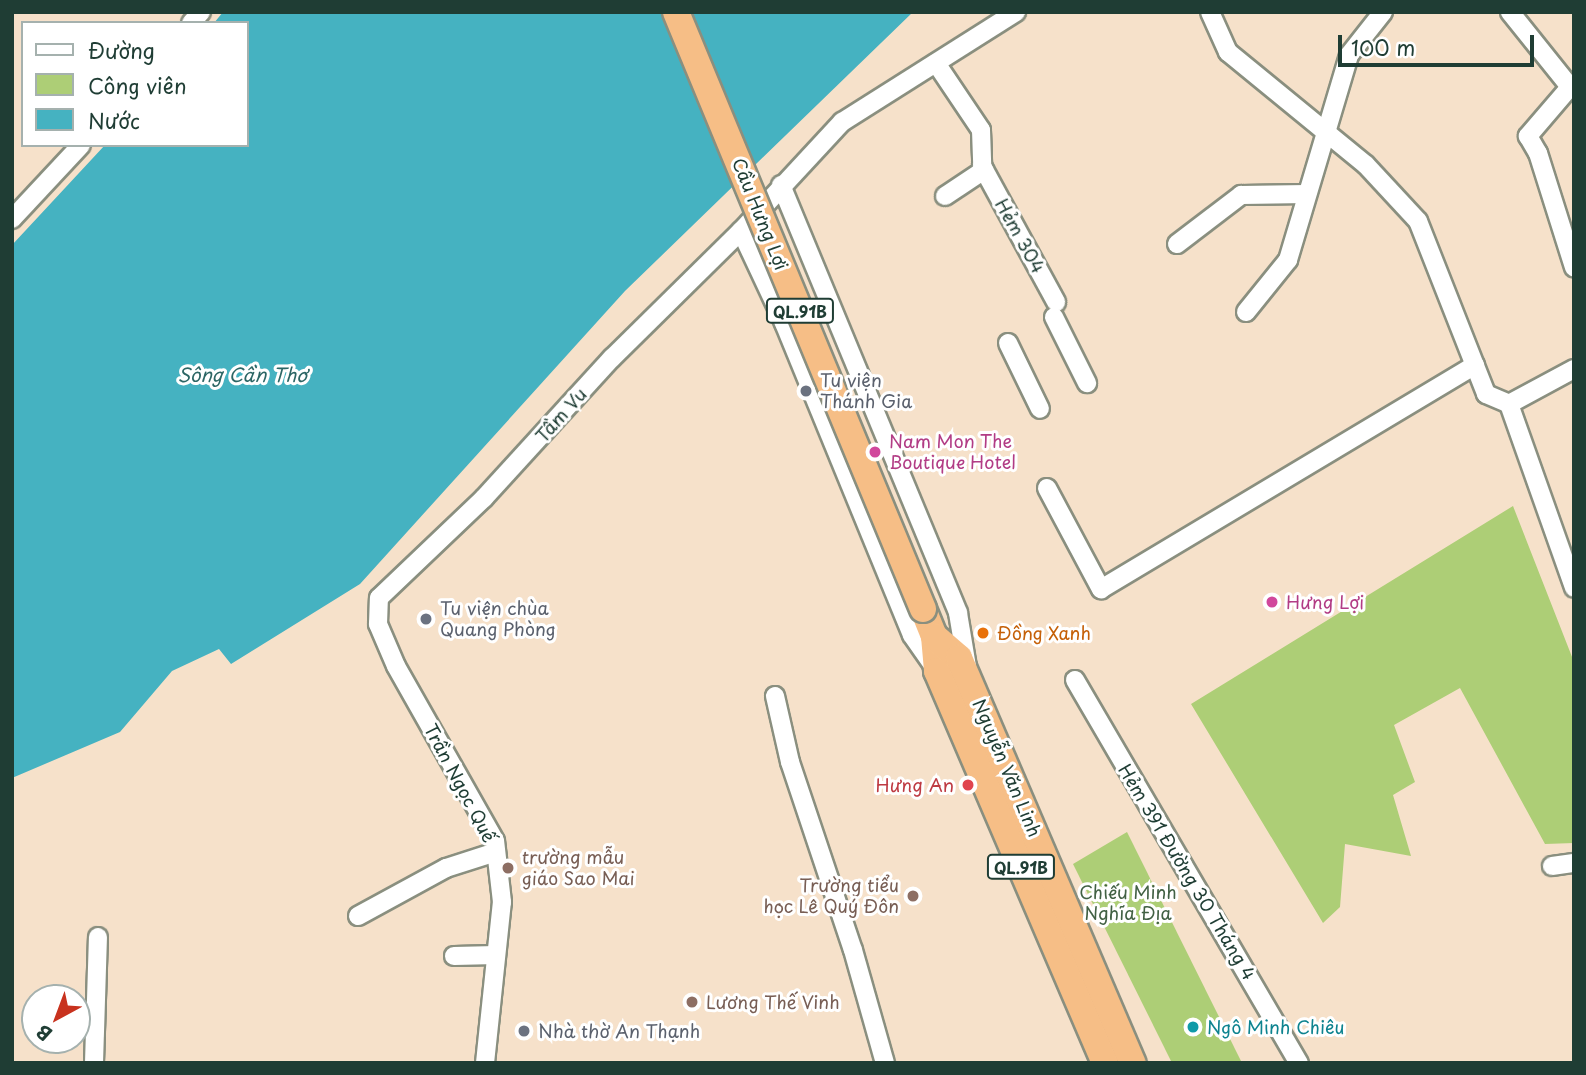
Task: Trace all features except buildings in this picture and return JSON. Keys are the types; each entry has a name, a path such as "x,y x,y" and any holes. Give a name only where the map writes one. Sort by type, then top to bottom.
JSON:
{"highway":[{"name":"Cầu Hưng Lợi","path":"676,12 923,609"},
{"name":"Nguyễn Văn Linh","path":"923,609 933,636 937,671 1105,1063"},
{"name":"Nguyễn Văn Linh","path":"933,636 959,658 1133,1063"}],"street":[{"name":"Tầm Vu","path":"379,598 484,498 612,358 741,231 842,122 1016,12"},
{"path":"1210,12 1228,52 1326,131 1398,196 1418,221 1486,394 1509,404 1574,588"},
{"path":"1246,312 1288,260 1349,55 1383,12"},
{"path":"1510,12 1570,87 1528,136 1538,153 1574,267"},
{"name":"Hẻm 304","path":"936,63 981,130 984,170 1055,309 1087,383"},
{"path":"12,219 79,147"},
{"path":"945,196 984,170"},
{"path":"781,185 958,613 968,678"},
{"path":"1177,244 1241,195 1307,194"},
{"path":"741,231 784,323 912,635 937,671"},
{"path":"1008,342 1040,409"},
{"path":"1047,488 1101,589 1475,365"},
{"path":"1509,404 1574,369"},
{"name":"Trần Ngọc Quế","path":"379,598 378,624 384,641 495,841 502,902 485,1063"},
{"name":"Hẻm 391 Đường 30 Tháng 4","path":"1075,680 1299,1063"},
{"path":"775,696 790,762 853,950 885,1063"},
{"path":"358,916 446,868 496,852"},
{"path":"1552,866 1574,863"},
{"path":"94,1063 99,937"},
{"path":"454,956 496,955"}],"green space":[{"path":"1513,506 1574,662 1574,843 1545,844 1460,688 1394,725 1415,782 1393,795 1411,856 1345,844 1340,907 1323,923 1191,704"},
{"name":"Chiếu Minh Nghĩa Địa","path":"1127,832 1242,1063 1172,1063 1073,864"}],"water":[{"name":"Sông Cần Thơ","path":"223,12 913,12 625,291 360,584 231,664 219,649 172,671 120,732 12,778 12,245 103,147 248,147 248,21 216,21"}],"place":[{"name":"Tu viện Thánh Gia","path":"806,391"},
{"name":"Nam Mon The Boutique Hotel","path":"875,452"},
{"name":"Hưng Lợi","path":"1272,602"},
{"name":"Tu viện chùa Quang Phòng","path":"426,619"},
{"name":"Đồng Xanh","path":"983,633"},
{"name":"Hưng An","path":"968,785"},
{"name":"trường mẫu giáo Sao Mai","path":"508,868"},
{"name":"Trường tiểu học Lê Quý Đôn","path":"913,896"},
{"name":"Lương Thế Vinh","path":"692,1002"},
{"name":"Ngô Minh Chiêu","path":"1193,1027"},
{"name":"Nhà thờ An Thạnh","path":"524,1031"}]}
